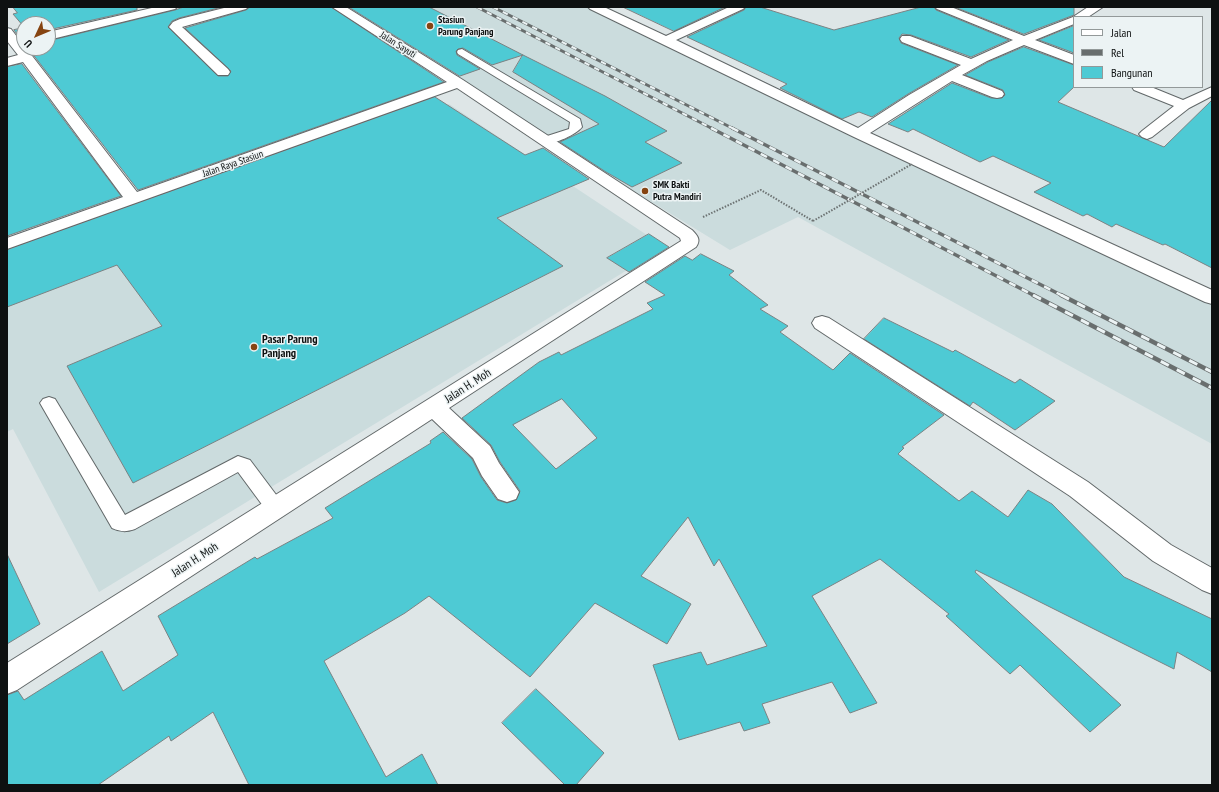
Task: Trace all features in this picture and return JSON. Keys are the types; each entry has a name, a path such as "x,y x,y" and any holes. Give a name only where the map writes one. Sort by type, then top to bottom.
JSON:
{"street":[{"path":"56,34 171,7"},
{"path":"223,72 175,27 184,22 242,7"},
{"name":"Jalan Sayuti","path":"338,7 458,83"},
{"path":"594,7 667,40 762,88 859,134 1212,298"},
{"path":"667,40 739,7"},
{"path":"941,7 1073,60"},
{"path":"1081,16 1096,7"},
{"path":"859,134 904,104 971,64 1024,40 1073,20"},
{"path":"906,38 971,64"},
{"path":"7,62 26,57 133,198"},
{"path":"952,76 997,94"},
{"name":"Jalan H. Moh","path":"7,680 690,243 690,238 677,229 458,83"},
{"name":"Jalan Raya Stasiun","path":"7,244 458,83"},
{"path":"1142,88 1184,105"},
{"path":"1147,134 1184,105 1212,91"},
{"path":"822,323 1079,489 1162,553 1212,582"},
{"path":"434,408 482,452 490,470 507,492"}],"lane":[{"path":"462,52 576,122 576,127 573,132 545,141"},
{"path":"49,403 120,522 123,524 128,523 238,463 243,465 276,508"}],"path":[{"path":"677,229 761,190 813,220 912,164"}],"shaded area":[{"path":"333,7 590,7 1212,302 1212,444 798,217 730,250"},
{"name":"Pasar Parung Panjang","path":"449,104 665,247 99,592 13,429 7,432 7,265"}],"building":[{"path":"13,7 137,7 137,10 56,28 56,16 16,16 16,18 13,14 17,13"},
{"path":"184,7 222,7 179,18 172,21 168,27 218,76 228,76 231,71 185,28 246,10 250,7 331,7 444,82 138,190 34,56 56,56 56,39"},
{"path":"349,7 429,7 523,55 492,65 463,48 458,49 456,51 457,55 480,69 460,76"},
{"path":"623,7 725,7 674,31"},
{"path":"746,7 760,7 834,30 921,7 934,7 936,10 1009,40 971,57 911,35 902,34 899,38 901,43 958,65 872,117 859,112 842,119 780,88 787,84 687,37 744,10"},
{"path":"955,7 1074,7 1074,15 1024,34"},
{"path":"1073,26 1073,53 1039,40"},
{"path":"1024,47 1073,65 1073,88 1058,102 1164,147 1212,100 1212,268 1165,244 1163,245 1116,224 1112,227 1087,214 1083,216 1034,192 1051,183 993,156 980,162 913,129 908,132 888,124 952,83 991,98 1002,98 1005,95 1003,90 965,75 988,62"},
{"path":"523,55 605,96 667,131 645,142 682,163 632,187 560,142 599,124 513,72"},
{"path":"22,64 121,196 7,236 7,67"},
{"name":"Pasar Parung Panjang","path":"435,97 525,155 543,148 589,179 497,218 563,266 133,483 67,366 162,326 117,265 7,307 7,250"},
{"path":"649,234 669,247 629,272 607,258"},
{"path":"701,254 734,271 729,275 768,305 760,309 788,326 780,332 833,370 850,353 944,415 902,447 904,448 898,454 959,501 972,491 1008,517 1028,490 1052,504 1124,577 1212,619 1212,672 1177,652 1174,669 976,570 975,572 1121,705 1090,732 1020,665 1010,674 946,616 949,614 880,559 812,596 877,703 850,713 832,682 762,704 770,723 744,731 740,722 679,740 653,665 701,652 707,665 767,646 719,559 714,566 688,517 641,576 691,604 667,644 595,603 530,677 429,596 405,613 324,661 386,777 422,754 438,785 249,785 213,712 171,741 169,736 98,785 7,785 7,695 18,691 24,700 102,651 123,691 178,655 158,616 255,557 257,559 333,518 325,508 431,443 430,441 443,432 472,459 481,477 497,500 507,503 516,500 520,491 500,462 491,445 462,418 539,362 559,352 561,355 653,309 647,303 665,295 645,282 685,256 692,260","holes":["562,399 597,438 556,469 513,425"]},
{"path":"884,318 953,352 955,350 1015,383 1020,379 1055,401 1015,430 973,402 970,406 864,339"},
{"path":"7,554 40,624 7,644"},
{"path":"536,689 604,753 576,785 565,785 502,723"}],"railway":[{"path":"477,7 713,129"},
{"path":"493,7 734,129"},
{"path":"711,128 1035,296"},
{"path":"732,128 1063,296"},
{"path":"1033,295 1212,388"},
{"path":"1061,295 1212,372"}],"place":[{"name":"Stasiun Parung Panjang","path":"430,26"},
{"name":"SMK Bakti Putra Mandiri","path":"645,191"},
{"name":"Pasar Parung Panjang","path":"254,347"}]}
